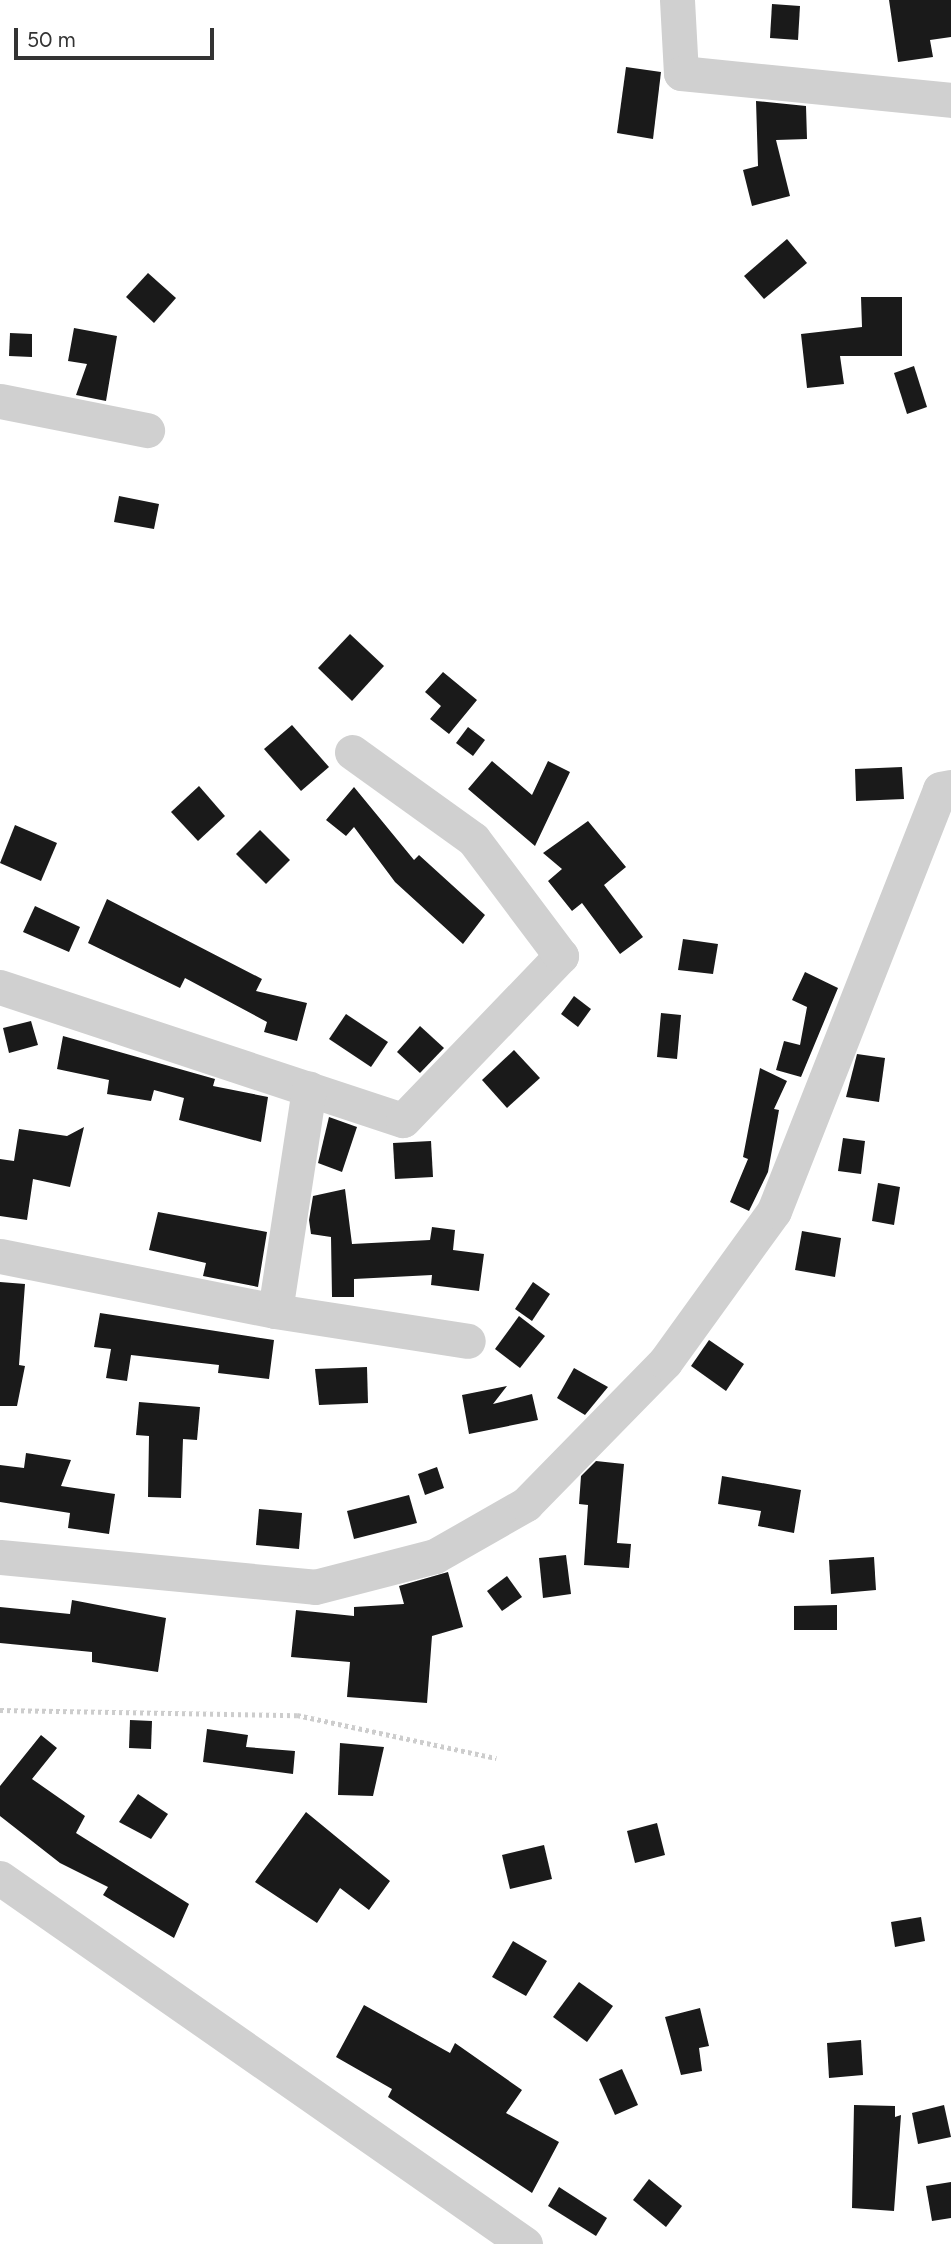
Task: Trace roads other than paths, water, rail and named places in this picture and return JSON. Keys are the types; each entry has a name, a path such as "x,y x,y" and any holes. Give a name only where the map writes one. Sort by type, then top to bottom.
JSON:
{"street":[{"path":"677,0 681,73 951,100"},
{"path":"0,401 147,430"},
{"path":"0,988 403,1120 561,956 473,839 352,752"},
{"path":"0,1557 315,1587 435,1556 526,1504 665,1363 774,1210 940,789 951,787"},
{"path":"275,1311 309,1089"},
{"path":"0,1256 275,1311 468,1341"},
{"path":"0,1878 525,2244"}]}
